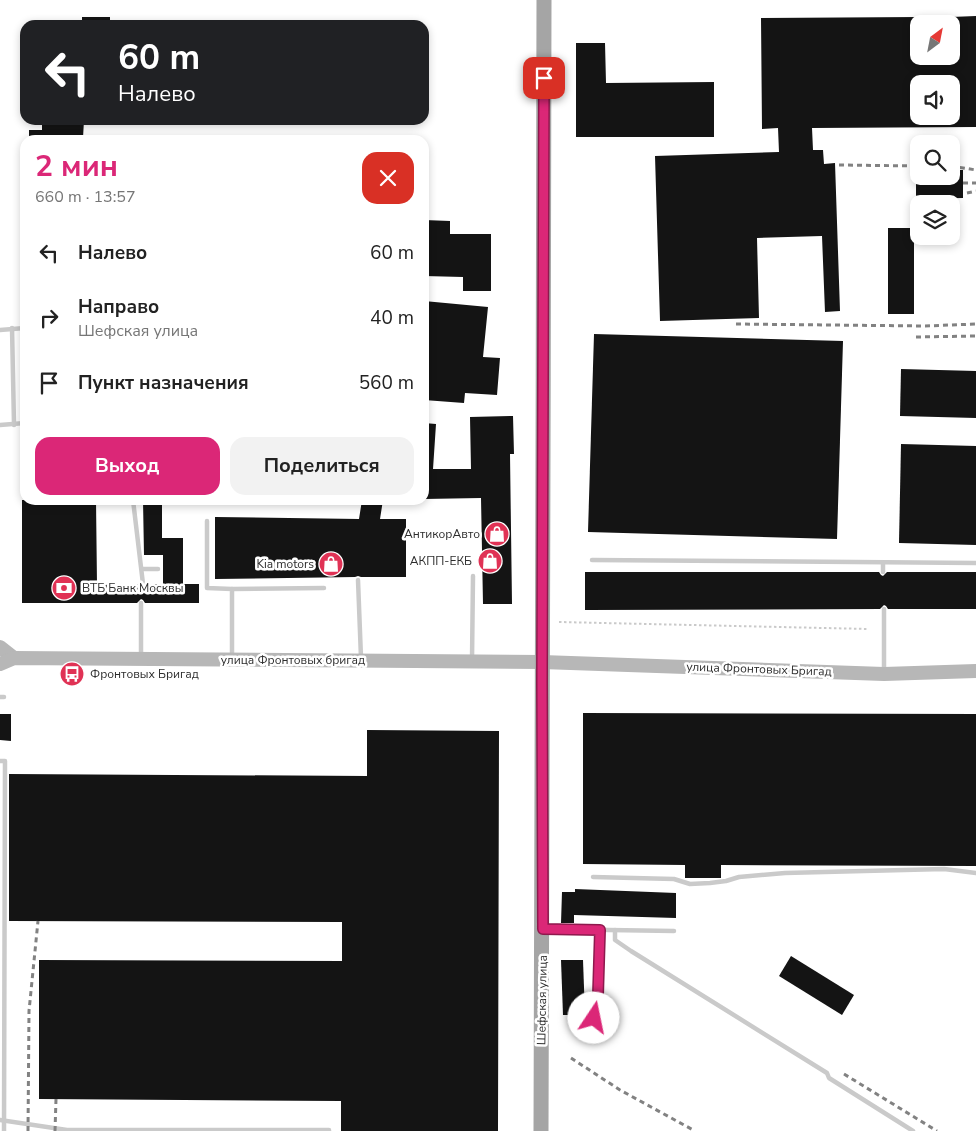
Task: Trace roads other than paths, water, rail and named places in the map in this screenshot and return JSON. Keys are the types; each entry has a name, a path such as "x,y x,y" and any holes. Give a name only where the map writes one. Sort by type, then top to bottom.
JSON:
{"main road":[{"name":"Шефская улица","path":"541,1131 544,0"},
{"path":"0,647 14,658"},
{"name":"улица Фронтовых бригад","path":"0,664 14,658 542,662"},
{"name":"улица Фронтовых Бригад","path":"542,662 884,674 976,672"}],"lane":[{"path":"12,328 14,425"},
{"path":"0,330 20,328"},
{"path":"0,425 20,424"},
{"path":"134,505 143,584"},
{"path":"207,521 207,588 324,588"},
{"path":"592,560 976,563"},
{"path":"883,563 883,572"},
{"path":"142,569 158,569"},
{"path":"472,576 472,661"},
{"path":"358,580 361,660"},
{"path":"232,589 232,660"},
{"path":"142,603 142,659"},
{"path":"884,609 884,674"},
{"path":"0,761 5,761 2,1120 4,1131"},
{"path":"593,877 674,879 690,884 710,884 726,882 739,877 785,873 944,869 976,873"},
{"path":"543,929 674,931"},
{"path":"594,1018 593,1002 598,995 600,930"},
{"path":"615,930 616,940 632,952 827,1073 829,1078 913,1131"},
{"path":"2,1120 67,1130 329,1131"}],"railway":[{"path":"839,165 910,166"},
{"path":"960,167 976,170"},
{"path":"963,183 976,183"},
{"path":"967,193 976,191"},
{"path":"736,324 925,326 976,324"},
{"path":"916,337 976,336"},
{"path":"28,1131 29,1011 38,921"},
{"path":"571,1058 620,1090 695,1131"},
{"path":"844,1074 937,1131"},
{"path":"55,1131 56,1099"}],"place":[{"name":"АнтикорАвто","path":"497,534"},
{"name":"АКПП-ЕКБ","path":"490,561"},
{"name":"Kia motors","path":"331,564"},
{"name":"ВТБ Банк Москвы","path":"64,588"},
{"name":"Фронтовых Бригад","path":"72,674"}]}
